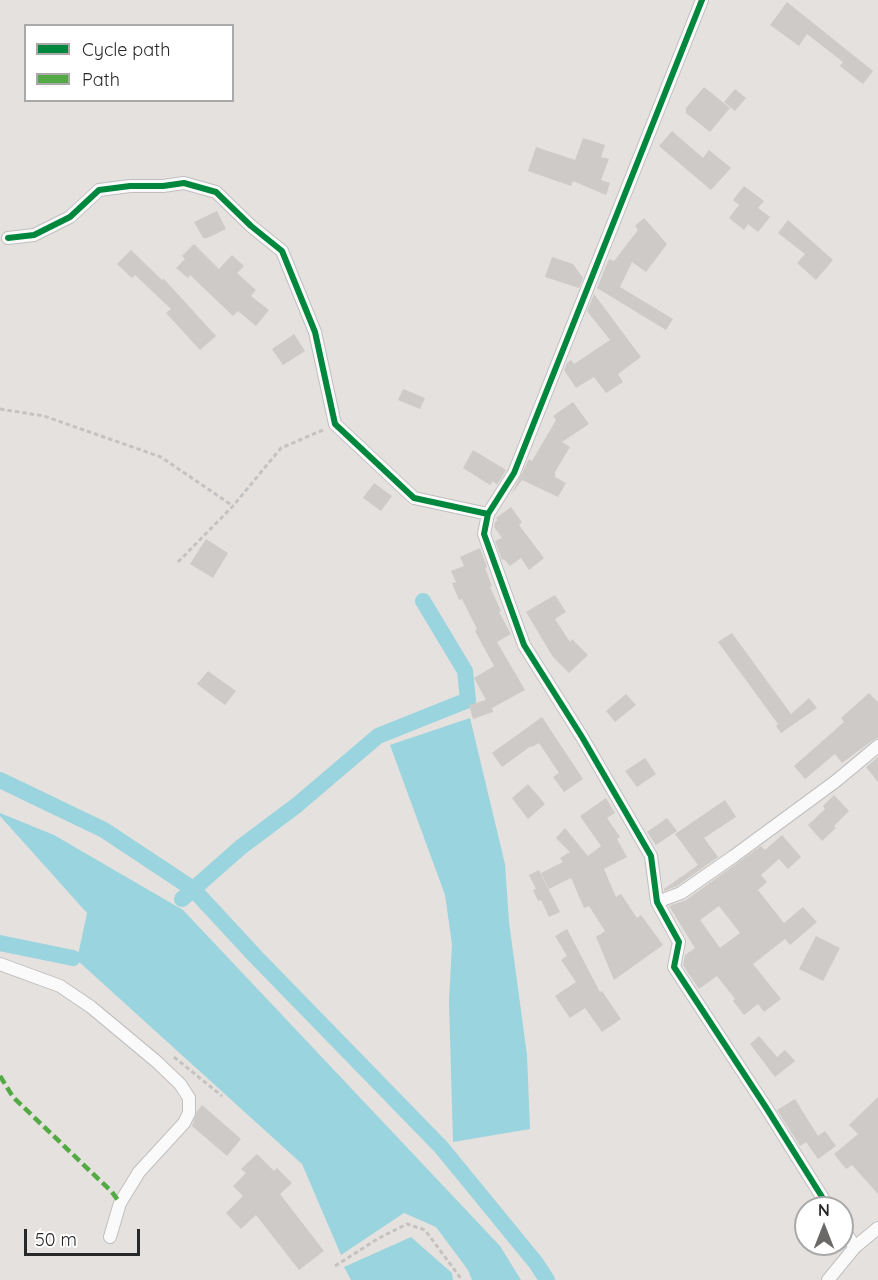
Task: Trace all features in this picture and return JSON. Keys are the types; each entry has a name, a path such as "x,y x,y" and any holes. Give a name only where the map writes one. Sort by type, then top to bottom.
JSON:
{"street":[{"path":"702,0 514,473 488,514 484,534 525,645 651,856 657,902 679,942 674,967 767,1108 822,1196"},
{"path":"8,238 34,235 70,218 99,190 184,183 216,192 251,226 282,251 315,332 335,424 414,498 488,514"},
{"path":"657,902 681,893 734,856 836,781 878,746"},
{"path":"0,964 60,986 91,1007 157,1062 180,1084 189,1098 189,1113 184,1123 139,1172 120,1203 110,1237"},
{"path":"828,1280 855,1247 878,1228"}],"path":[{"path":"0,409 44,416 160,457 233,506"},
{"path":"178,562 233,506 281,448 335,424"},
{"path":"335,1266 379,1238 407,1224 425,1230 462,1280"}],"water":[{"path":"470,718 505,864 509,922 527,1055 530,1129 453,1142 449,1001 452,944 445,895 390,745"},
{"path":"0,813 54,835 183,910 500,1246 521,1280 472,1280 468,1270 436,1227 404,1213 341,1255 302,1164 77,960 87,913 0,816"},
{"path":"411,1237 452,1273 453,1280 351,1280 344,1267"}],"building":[{"path":"787,2 873,71 863,84 840,66 843,62 807,34 799,46 770,25"},
{"path":"704,87 730,108 710,132 686,113 686,108"},
{"path":"735,89 746,98 735,111 724,102"},
{"path":"672,131 703,158 709,150 731,168 711,190 659,146"},
{"path":"583,138 605,145 601,157 609,159 601,180 610,183 606,195 573,181 571,186 528,171 536,147 575,160"},
{"path":"744,186 764,201 758,208 770,217 758,232 748,224 744,230 729,218 739,205 733,200"},
{"path":"217,211 226,229 203,238 194,222"},
{"path":"644,218 667,244 646,272 632,262 620,287 673,319 666,330 597,288 609,259 614,261 638,230 635,226"},
{"path":"788,220 833,260 816,280 797,263 805,254 778,233"},
{"path":"194,244 219,269 232,255 244,266 237,273 256,290 251,296 269,310 256,326 238,311 233,316 190,275 188,278 176,268 185,259 182,256"},
{"path":"131,250 162,280 164,279 216,336 200,350 166,313 171,309 135,275 132,278 117,264"},
{"path":"552,257 573,264 583,278 579,288 545,277"},
{"path":"594,294 641,357 618,374 623,382 606,393 594,377 576,388 564,370 571,360 574,364 610,340 587,311"},
{"path":"294,334 305,351 283,365 272,349"},
{"path":"403,389 425,398 420,409 398,400"},
{"path":"573,402 589,424 562,442 570,447 555,472 555,477 566,483 558,497 522,480 511,495 529,459 532,461 556,420 553,416"},
{"path":"473,450 506,470 497,485 493,481 490,485 463,468"},
{"path":"374,483 392,496 381,511 363,498"},
{"path":"511,507 522,522 519,525 544,558 529,570 521,558 510,566 504,559 502,560 495,541 502,538 494,527 498,520 496,518"},
{"path":"206,539 228,553 213,578 190,564"},
{"path":"480,548 492,586 490,587 501,611 499,612 511,634 497,642 525,690 492,708 493,712 473,719 469,705 486,700 474,678 494,666 475,631 477,629 462,599 459,600 452,583 456,582 451,571 464,566 460,557"},
{"path":"555,595 566,612 555,619 570,642 572,639 588,655 569,673 553,657 526,612"},
{"path":"732,633 791,714 809,698 817,708 781,733 776,726 778,724 718,642"},
{"path":"208,671 236,691 225,705 197,684"},
{"path":"869,693 878,702 878,738 842,763 835,754 805,779 794,766 844,722 841,718"},
{"path":"626,694 636,705 615,722 606,711"},
{"path":"542,717 583,779 564,792 553,777 559,773 539,743 531,746 502,767 492,753"},
{"path":"878,757 878,782 866,767"},
{"path":"645,758 656,774 637,787 625,771"},
{"path":"528,784 545,804 528,819 512,798"},
{"path":"834,795 849,811 822,841 808,825 825,809 823,806"},
{"path":"606,798 615,813 607,818 620,837 617,839 627,857 604,869 616,897 621,894 637,918 641,915 663,945 614,980 596,937 605,931 589,906 584,908 571,878 549,889 541,873 563,862 560,858 570,852 556,838 565,828 588,856 601,846 580,816"},
{"path":"725,800 736,817 704,838 718,857 677,886 664,891 698,865 675,834"},
{"path":"667,818 677,831 656,845 647,832"},
{"path":"782,835 801,857 788,869 779,859 761,875 767,882 758,890 784,923 803,907 817,922 790,945 785,939 753,964 781,999 764,1012 758,1004 744,1015 717,976 699,989 683,965 685,955 695,948 669,906 686,900 761,846 765,850","holes":["719,906 740,933 720,948 700,920"]},
{"path":"539,870 560,912 549,917 541,900 538,901 533,890 536,889 529,875"},
{"path":"567,929 600,992 602,991 621,1019 602,1032 585,1008 570,1018 555,996 576,982 561,960 567,956 555,936"},
{"path":"816,936 840,948 823,981 799,969"},
{"path":"759,1036 777,1057 785,1050 795,1061 775,1077 750,1044"},
{"path":"878,1097 878,1194 852,1165 846,1169 834,1154 858,1134 849,1125"},
{"path":"795,1099 818,1136 825,1131 836,1146 818,1159 806,1142 800,1146 777,1110"},
{"path":"202,1105 241,1139 227,1156 192,1126 197,1111"},
{"path":"257,1154 274,1171 277,1168 292,1183 280,1194 324,1251 299,1270 256,1215 241,1229 226,1213 243,1196 233,1186 246,1173 241,1169"}],"waterway":[{"path":"182,899 241,847 297,805 378,736 468,700 465,671 423,601"},
{"path":"0,780 104,830 193,889 441,1147 536,1263 547,1280"},
{"path":"0,943 73,958"}],"marked path":[{"path":"0,1076 13,1097 112,1192 120,1203"}],"cycle path":[{"path":"702,0 514,473 488,514 484,534 524,645 582,737 651,856 657,902 679,942 674,967 821,1196"},
{"path":"8,238 34,235 70,217 99,190 184,183 216,192 251,226 282,251 315,332 335,424 414,498 488,514"}]}
